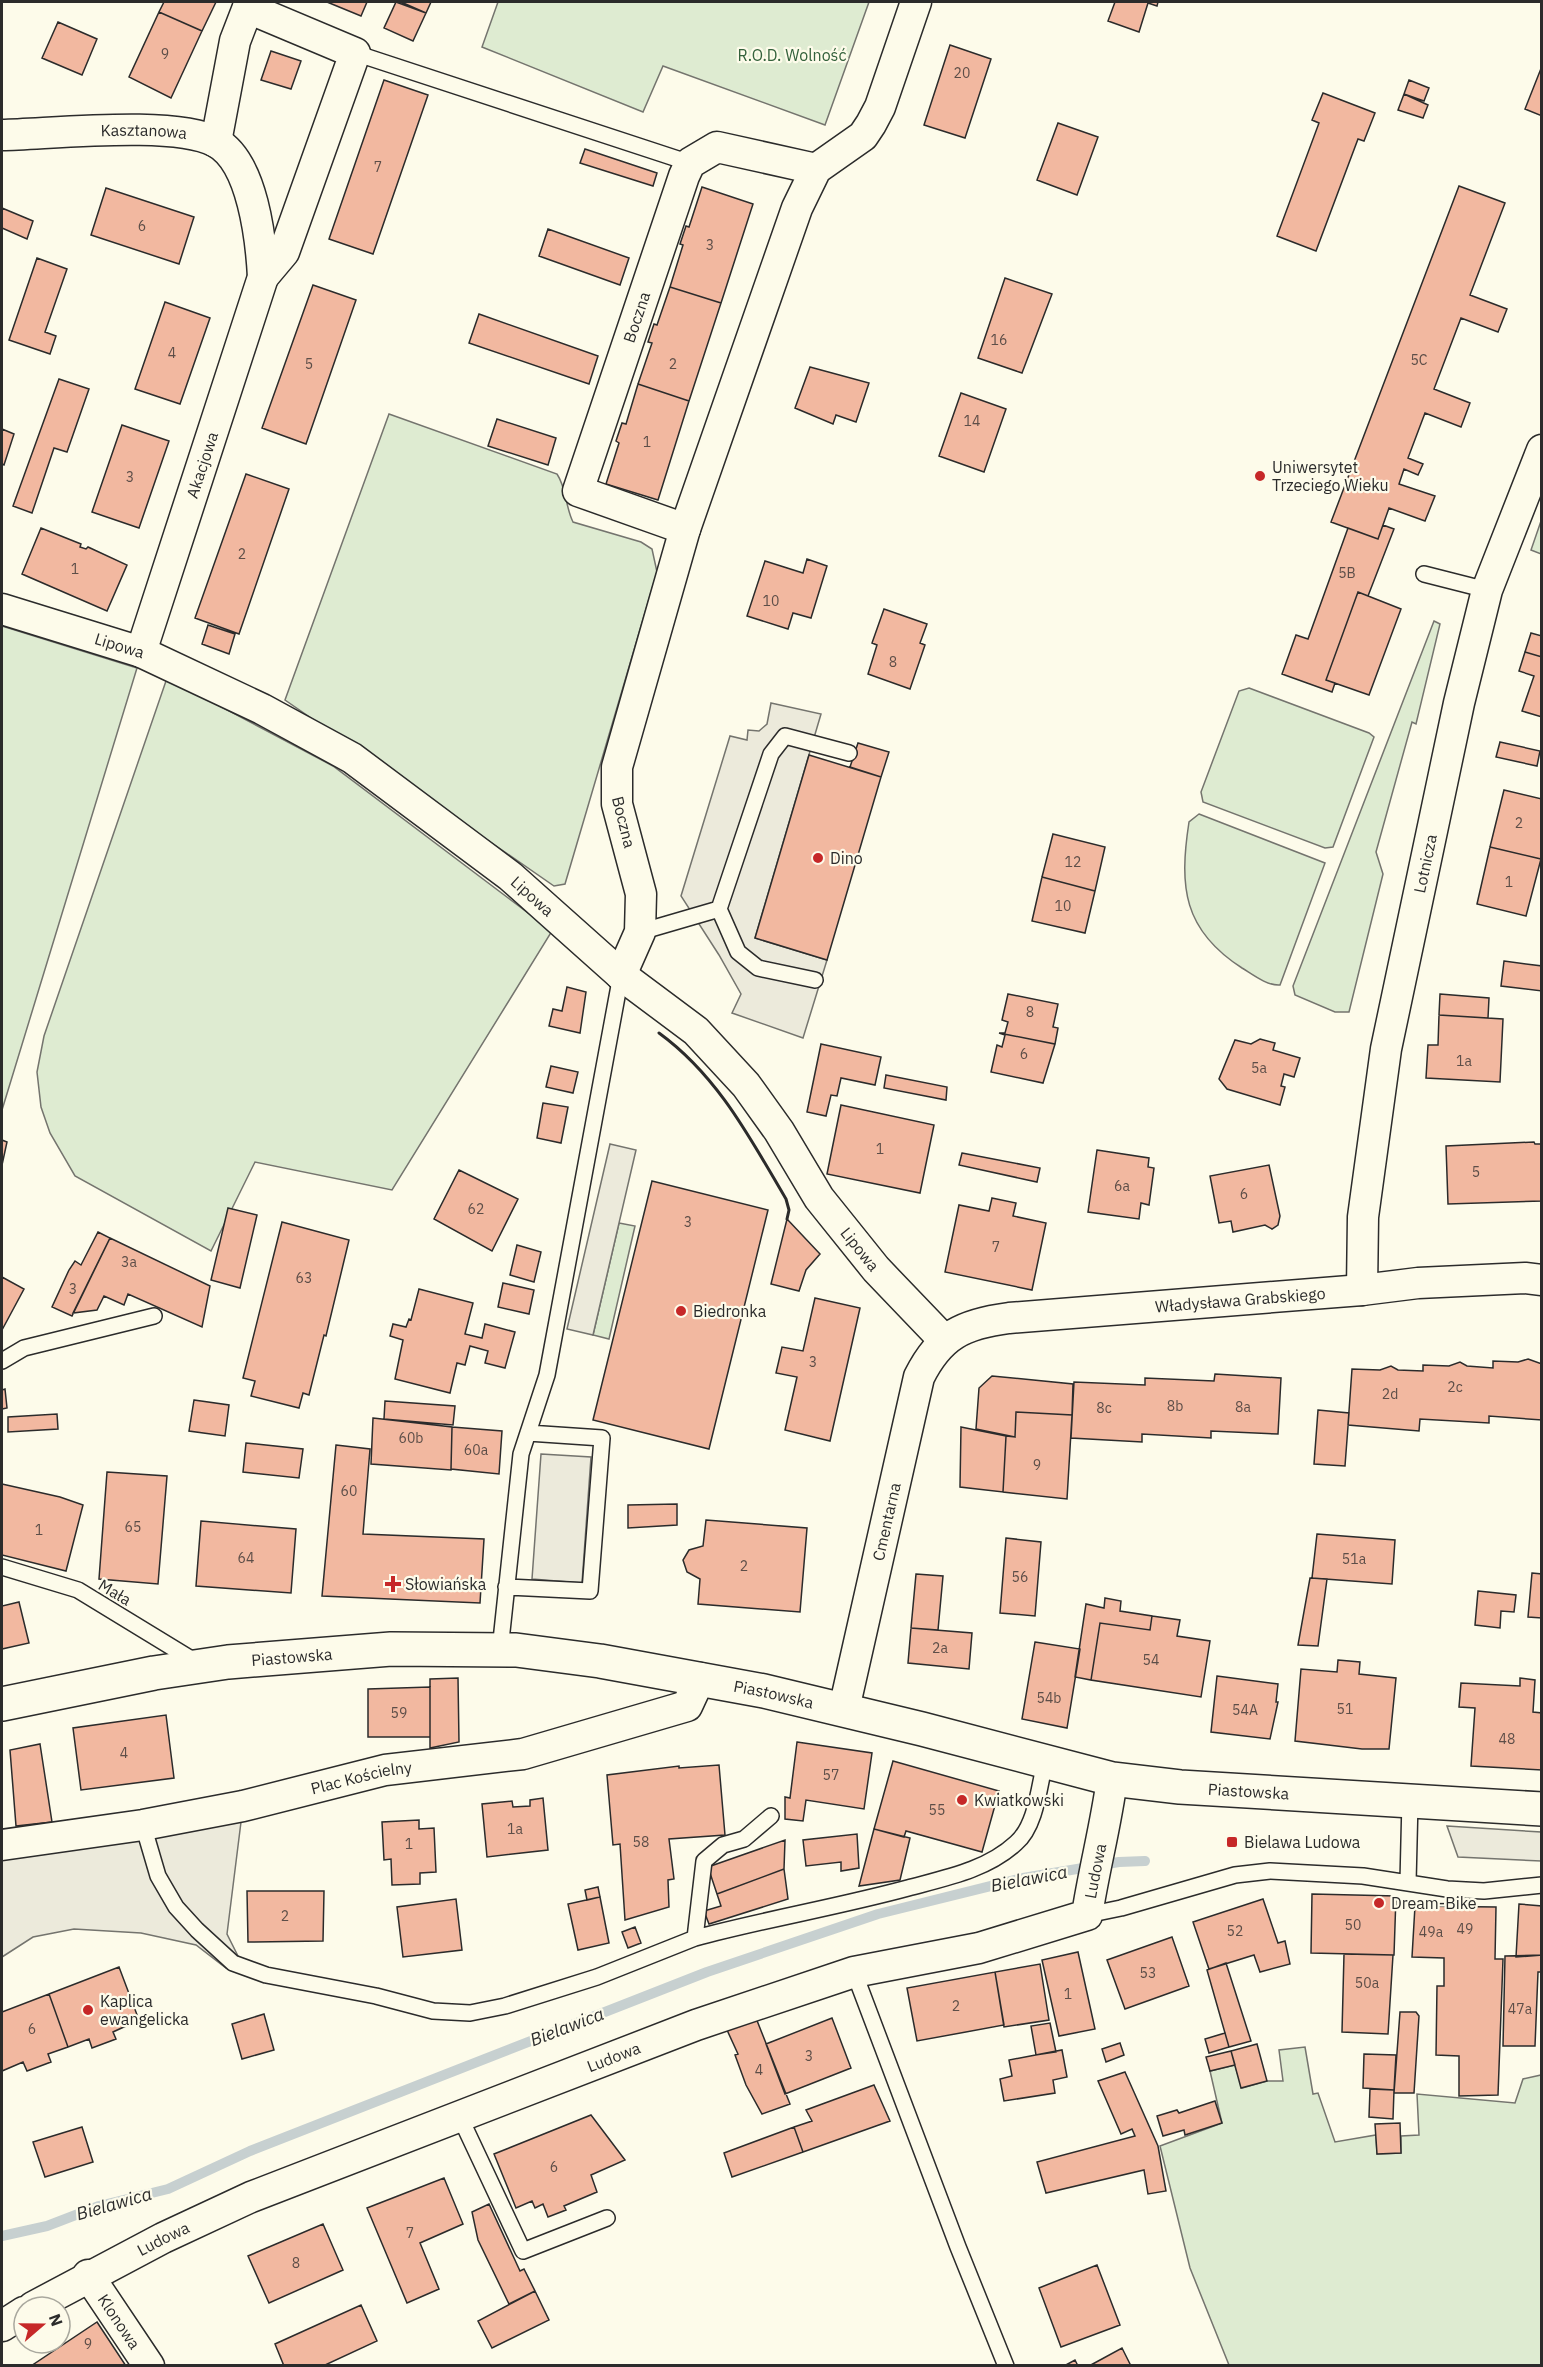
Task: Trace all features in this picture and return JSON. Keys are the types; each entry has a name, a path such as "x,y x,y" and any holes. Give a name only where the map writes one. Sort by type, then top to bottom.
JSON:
{"main road":[{"name":"Piastowska","path":"2,1704 121,1679 202,1666 299,1655 391,1649 500,1650 544,1653 699,1678 844,1709 1112,1779 1191,1788 1542,1809"}],"street":[{"name":"Boczna","path":"621,975 640,932 641,894 617,804 617,766 685,529 797,208 816,169 863,136 871,124 880,107 916,2"},
{"path":"216,142 235,41 249,5 356,53"},
{"name":"Akacjowa","path":"263,277 284,252 356,53"},
{"name":"Kasztanowa","path":"2,135 150,130 184,132 216,142"},
{"name":"Akacjowa","path":"141,652 263,277 261,239 252,201 241,172 227,151 216,142"},
{"path":"690,163 717,147 816,169"},
{"name":"Boczna","path":"685,529 578,491 690,163"},
{"name":"Lotnicza","path":"1362,1290 1363,1217 1371,1145 1386,1049 1459,704 1487,590 1542,450"},
{"name":"Lipowa","path":"2,609 141,652 262,709 352,758 510,876 621,975 696,1032 746,1085 779,1131 819,1198 876,1269 944,1340"},
{"name":"Władysława Grabskiego","path":"944,1340 958,1330 984,1321 1009,1318 1362,1290 1418,1283 1524,1278 1542,1280"},
{"name":"Cmentarna","path":"844,1709 919,1377 928,1359 944,1340"},
{"name":"Plac Kościelny","path":"2,1845 143,1825 243,1806 385,1770 523,1754 687,1706 699,1678"},
{"name":"Ludowa","path":"54,2295 88,2276 252,2197 696,2025 854,1972 979,1948 1087,1915 1092,1880 1103,1840 1112,1779"},
{"name":"Klonowa","path":"88,2276 149,2366"}],"lane":[{"path":"356,53 690,163"},
{"path":"1424,574 1487,590"},
{"path":"815,980 758,968 738,952 718,909 771,754 785,736 849,753"},
{"path":"640,932 718,909"},
{"path":"500,1650 521,1454 547,1375 621,975"},
{"path":"2,1361 24,1348 154,1316"},
{"path":"506,1587 590,1592 602,1438 528,1433"},
{"name":"Mała","path":"2,1567 78,1590 202,1666"},
{"path":"143,1825 158,1876 176,1907 233,1963 266,1975 376,1996 433,2011 470,2013 505,2006 597,1977 695,1938 752,1923 833,1908 987,1864 1018,1842 1026,1828 1045,1762"},
{"path":"1408,1882 1410,1801"},
{"path":"695,1938 704,1861 723,1845 744,1839 771,1816"},
{"path":"1087,1915 1121,1908 1235,1875 1294,1872 1484,1891 1542,1885"},
{"path":"854,1972 958,2247 1006,2366"},
{"path":"460,2117 523,2251 607,2218"}],"green space":[{"name":"R.O.D. Wolność","path":"498,2 869,2 825,125 663,66 643,112 482,47"},
{"path":"389,414 557,474 563,486 573,522 641,542 652,549 657,572 565,884 554,886 285,700"},
{"path":"1541,521 1541,554 1531,550"},
{"path":"1434,621 1440,624 1416,724 1412,722 1376,852 1383,874 1349,1012 1335,1012 1295,995 1293,986"},
{"path":"2,626 137,668 2,1110"},
{"path":"167,678 333,766 552,931 392,1190 255,1162 211,1251 75,1176 50,1133 41,1107 37,1072 44,1036"},
{"path":"1249,688 1369,733 1374,737 1333,847 1325,848 1203,802 1201,792 1239,691"},
{"path":"1199,814 1325,863 1280,985 1270,984 1260,979 1222,953 1207,938 1197,922 1186,887 1185,867 1189,822"},
{"path":"619,1223 635,1226 609,1339 593,1335"},
{"path":"1305,2047 1313,2094 1318,2093 1335,2142 1376,2135 1377,2154 1401,2153 1401,2136 1419,2135 1417,2094 1515,2103 1523,2079 1541,2075 1541,2365 1229,2365 1190,2268 1160,2146 1222,2123 1210,2071 1235,2065 1242,2088 1267,2081 1283,2081 1279,2050"}],"shaded area":[{"path":"771,703 821,714 755,938 827,960 803,1038 732,1013 741,994 681,896 730,736 747,740 748,730 759,731 767,724"},
{"path":"610,1144 636,1150 593,1335 567,1329"},
{"path":"541,1454 591,1457 582,1583 532,1579"},
{"path":"243,1806 227,1934 239,1958 226,1968 196,1945 141,1933 74,1929 33,1937 2,1957 2,1845"},
{"path":"1447,1826 1541,1832 1541,1861 1458,1857"}],"building":[{"path":"164,2 216,2 202,31 159,12"},
{"path":"327,2 367,2 361,16"},
{"path":"396,2 426,13 413,41 384,28"},
{"path":"401,2 431,2 426,13"},
{"path":"1115,2 1158,2 1157,6 1148,3 1139,32 1108,21"},
{"path":"159,12 202,31 171,98 129,77"},
{"path":"58,22 97,39 82,75 42,58"},
{"path":"950,45 991,59 965,138 924,125"},
{"path":"271,51 301,61 291,89 261,80"},
{"path":"1542,66 1542,116 1525,109"},
{"path":"384,80 428,95 373,254 329,239"},
{"path":"1409,80 1429,88 1424,101 1404,94"},
{"path":"1323,93 1375,113 1364,141 1358,139 1316,251 1277,236 1319,123 1312,120"},
{"path":"1404,94 1428,105 1423,118 1398,110"},
{"path":"1058,123 1098,137 1077,195 1037,180"},
{"path":"585,149 657,173 653,186 580,163"},
{"path":"1459,186 1505,203 1470,295 1507,309 1498,332 1461,318 1434,389 1470,403 1461,427 1425,413 1408,458 1423,464 1418,475 1404,469 1399,484 1435,496 1425,521 1389,508 1378,539 1331,522"},
{"path":"702,187 753,204 721,303 670,287 683,245 680,244 686,226 689,227"},
{"path":"106,188 194,217 179,264 91,235"},
{"path":"2,208 33,221 27,239 2,228"},
{"path":"548,229 629,258 620,285 539,256"},
{"path":"37,258 67,269 45,332 56,336 50,354 9,340"},
{"path":"1005,278 1052,294 1022,373 978,358"},
{"path":"313,285 356,300 306,444 262,428"},
{"path":"670,287 721,303 689,401 638,384 652,343 648,342 654,324 657,325"},
{"path":"165,302 210,318 180,404 135,389"},
{"path":"479,314 598,356 589,384 469,343"},
{"path":"810,367 869,383 856,422 836,415 833,424 795,408"},
{"path":"59,379 89,389 67,452 54,448 32,513 13,506"},
{"path":"638,384 689,401 658,500 606,484 619,443 616,441 622,423 626,424"},
{"path":"961,393 1006,409 984,472 939,456"},
{"path":"497,419 556,438 548,465 488,446"},
{"path":"122,425 169,441 139,528 92,512"},
{"path":"2,429 14,434 4,465 2,464"},
{"path":"246,474 289,489 239,634 195,618"},
{"path":"1383,525 1394,529 1368,596 1358,592 1326,680 1335,683 1332,692 1282,674 1296,635 1308,639 1348,528 1378,539"},
{"path":"41,528 81,544 80,547 86,549 88,547 127,565 107,611 22,574"},
{"path":"807,559 827,566 811,618 793,613 788,629 747,616 765,561 803,573"},
{"path":"1358,592 1401,609 1369,695 1326,680"},
{"path":"884,609 927,624 920,643 925,645 910,689 868,674 877,645 872,643"},
{"path":"208,625 235,634 229,654 202,644"},
{"path":"1531,633 1542,636 1542,657 1525,652"},
{"path":"1525,652 1542,657 1542,717 1522,711 1534,676 1519,671"},
{"path":"1500,742 1540,751 1537,766 1496,757"},
{"path":"858,743 889,752 881,777 850,767"},
{"name":"Dino","path":"809,755 881,777 827,960 755,938"},
{"path":"1504,790 1542,799 1541,859 1490,847"},
{"path":"1053,834 1105,847 1095,891 1042,877"},
{"path":"1490,847 1541,859 1526,916 1477,904"},
{"path":"1042,877 1095,891 1085,933 1032,921"},
{"path":"1504,961 1542,966 1542,991 1501,986"},
{"path":"567,987 586,992 580,1033 549,1026 553,1009 562,1011"},
{"path":"1008,994 1058,1004 1053,1027 1058,1028 1055,1044 999,1033 1005,1033 1008,1022 1002,1020"},
{"path":"1440,994 1489,998 1488,1018 1439,1015"},
{"path":"1439,1015 1503,1019 1500,1082 1426,1078 1428,1045 1438,1045"},
{"path":"999,1033 1055,1044 1043,1083 991,1072 997,1045 1002,1047 1005,1035"},
{"path":"1260,1039 1275,1043 1273,1050 1300,1058 1294,1077 1284,1074 1281,1086 1285,1087 1280,1105 1227,1089 1219,1079 1235,1040 1251,1044"},
{"path":"821,1044 881,1057 875,1085 841,1078 837,1096 831,1095 826,1116 807,1112"},
{"path":"551,1066 578,1072 573,1093 546,1087"},
{"path":"886,1075 947,1087 946,1100 884,1088"},
{"path":"543,1103 568,1107 561,1143 537,1138"},
{"path":"841,1105 934,1125 920,1193 827,1174"},
{"path":"2,1140 7,1142 2,1165"},
{"path":"1534,1142 1542,1144 1542,1201 1448,1204 1446,1146"},
{"path":"1097,1150 1149,1158 1148,1167 1154,1168 1149,1205 1141,1203 1139,1219 1088,1212"},
{"path":"962,1153 1040,1168 1037,1182 959,1165"},
{"path":"1269,1165 1280,1216 1278,1225 1272,1229 1265,1225 1233,1232 1231,1221 1219,1223 1210,1176"},
{"path":"459,1170 518,1199 492,1251 434,1219"},
{"name":"Biedronka","path":"652,1181 768,1210 709,1449 593,1420"},
{"path":"992,1198 1016,1203 1013,1216 1046,1223 1032,1290 945,1272 959,1205 989,1211"},
{"path":"228,1208 257,1215 240,1288 211,1280"},
{"path":"787,1219 820,1254 806,1270 799,1291 771,1284"},
{"path":"282,1222 349,1240 309,1395 303,1393 299,1408 251,1396 255,1381 243,1378"},
{"path":"98,1232 110,1238 72,1316 52,1307 69,1270 75,1261 81,1265"},
{"path":"110,1238 210,1286 202,1327 128,1294 124,1305 104,1296 97,1310 73,1313"},
{"path":"517,1245 541,1252 534,1282 510,1275"},
{"path":"2,1277 24,1289 2,1330"},
{"path":"503,1283 534,1290 529,1314 498,1307"},
{"path":"419,1289 473,1303 465,1334 482,1338 485,1324 515,1332 505,1368 485,1363 488,1351 470,1346 465,1365 457,1363 450,1393 395,1379 403,1340 390,1336 393,1324 406,1327 409,1319 411,1320"},
{"path":"815,1298 860,1308 830,1441 785,1430 797,1377 776,1373 782,1347 803,1351"},
{"path":"1528,1359 1542,1364 1542,1420 1489,1416 1489,1423 1420,1419 1419,1431 1348,1425 1352,1369 1380,1370 1391,1366 1398,1370 1423,1371 1423,1365 1449,1366 1460,1362 1467,1366 1493,1368 1493,1361 1518,1362"},
{"path":"1215,1374 1281,1378 1278,1434 1211,1431 1211,1438 1142,1434 1142,1442 1071,1438 1074,1382 1145,1385 1145,1378 1214,1381"},
{"path":"992,1376 1073,1384 1072,1415 1016,1412 1015,1437 976,1429 979,1388"},
{"path":"5,1389 7,1408 2,1409 2,1390"},
{"path":"194,1400 229,1405 225,1436 189,1431"},
{"path":"385,1401 455,1406 453,1425 384,1419"},
{"path":"1318,1410 1349,1413 1345,1466 1314,1464"},
{"path":"1016,1412 1072,1415 1067,1499 1003,1492 1006,1436 1015,1437"},
{"path":"57,1414 58,1429 8,1432 8,1417"},
{"path":"373,1418 452,1427 451,1470 371,1464"},
{"path":"452,1427 502,1431 499,1474 451,1469"},
{"path":"961,1427 1006,1436 1003,1492 960,1487"},
{"path":"246,1443 303,1449 299,1478 243,1472"},
{"path":"336,1445 370,1449 363,1534 484,1539 480,1603 322,1596"},
{"path":"107,1472 167,1476 158,1584 99,1579"},
{"path":"2,1484 60,1497 83,1505 66,1571 2,1555"},
{"path":"677,1504 677,1525 628,1528 628,1505"},
{"path":"706,1520 807,1528 800,1612 698,1604 700,1579 687,1572 683,1560 689,1550 703,1546"},
{"path":"201,1521 296,1529 291,1593 196,1586"},
{"path":"1317,1534 1395,1540 1392,1584 1312,1578"},
{"path":"1006,1538 1041,1542 1035,1616 1000,1613"},
{"path":"1532,1573 1542,1574 1542,1618 1528,1617"},
{"path":"916,1574 943,1576 938,1630 911,1628"},
{"path":"1310,1578 1327,1579 1318,1646 1298,1645"},
{"path":"1478,1591 1516,1595 1514,1612 1501,1611 1500,1628 1475,1625"},
{"path":"1105,1598 1121,1601 1120,1611 1152,1616 1150,1630 1100,1623 1091,1680 1075,1677 1086,1604 1104,1608"},
{"path":"19,1602 29,1643 2,1649 2,1606"},
{"path":"1152,1616 1180,1620 1177,1636 1210,1641 1201,1697 1091,1680 1100,1623 1150,1630"},
{"path":"911,1628 972,1633 969,1669 908,1663"},
{"path":"1035,1642 1080,1649 1067,1728 1022,1719"},
{"path":"1338,1660 1360,1662 1359,1674 1396,1678 1389,1749 1362,1749 1295,1741 1301,1669 1337,1672"},
{"path":"1217,1676 1278,1684 1276,1702 1278,1702 1270,1739 1211,1732"},
{"path":"458,1678 459,1742 430,1748 430,1679"},
{"path":"1520,1678 1535,1680 1533,1712 1542,1713 1542,1770 1471,1766 1475,1708 1459,1707 1461,1683 1520,1686"},
{"path":"430,1687 430,1737 368,1737 368,1689"},
{"path":"166,1715 174,1778 81,1790 73,1728"},
{"path":"797,1742 872,1753 864,1809 806,1800 803,1821 785,1819 785,1797 790,1798"},
{"path":"40,1744 52,1822 16,1826 10,1750"},
{"path":"893,1761 999,1791 982,1852 906,1831 904,1837 874,1829"},
{"path":"719,1765 725,1835 669,1839 674,1879 668,1880 669,1907 625,1920 620,1844 613,1845 607,1775 679,1766 679,1768"},
{"path":"543,1798 548,1850 487,1857 482,1804 512,1801 513,1807 530,1806 530,1800"},
{"path":"419,1820 419,1829 434,1828 436,1872 420,1873 420,1884 392,1885 391,1859 384,1860 382,1822"},
{"path":"874,1829 910,1838 900,1880 859,1886"},
{"path":"857,1834 859,1868 841,1871 841,1862 806,1866 803,1840"},
{"path":"785,1840 784,1869 717,1894 708,1867"},
{"path":"784,1869 788,1899 709,1924 704,1911 721,1906 717,1894"},
{"path":"598,1887 600,1897 587,1900 585,1890"},
{"path":"247,1891 324,1891 323,1941 248,1942"},
{"path":"1312,1894 1396,1896 1394,1955 1311,1953"},
{"path":"600,1897 609,1943 578,1950 568,1904"},
{"path":"456,1899 462,1950 403,1957 397,1907"},
{"path":"1263,1899 1278,1943 1285,1941 1290,1964 1260,1972 1254,1955 1209,1969 1193,1922"},
{"path":"1519,1904 1542,1906 1542,1955 1516,1957"},
{"path":"1415,1906 1496,1907 1495,1959 1503,1959 1498,2095 1459,2096 1459,2056 1436,2055 1437,1986 1444,1986 1444,1958 1412,1957"},
{"path":"635,1927 641,1943 628,1948 622,1932"},
{"path":"1172,1937 1189,1986 1125,2009 1107,1960"},
{"path":"1078,1952 1095,2029 1059,2036 1042,1960"},
{"path":"1344,1954 1393,1955 1388,2034 1342,2032"},
{"path":"1542,1955 1542,1972 1538,1972 1535,2046 1503,2046 1505,1956"},
{"path":"1226,1963 1251,2041 1229,2047 1207,1970"},
{"path":"1040,1964 1049,2020 1004,2027 995,1972"},
{"path":"119,1967 139,2020 113,2032 116,2039 92,2048 89,2039 68,2047 49,1994"},
{"path":"995,1972 1004,2025 917,2041 907,1988"},
{"path":"49,1994 68,2047 48,2054 51,2062 27,2071 23,2062 2,2071 2,2012"},
{"path":"1400,2012 1416,2012 1419,2016 1414,2093 1394,2093"},
{"path":"264,2014 274,2050 242,2059 232,2024"},
{"path":"756,2018 790,2104 762,2114 746,2085 735,2055 738,2054 727,2030"},
{"path":"832,2018 851,2068 785,2094 766,2044"},
{"path":"1050,2023 1056,2052 1036,2055 1031,2026"},
{"path":"1225,2033 1229,2047 1209,2053 1205,2039"},
{"path":"1120,2043 1124,2055 1106,2062 1102,2049"},
{"path":"1257,2044 1267,2081 1241,2088 1231,2051"},
{"path":"1062,2050 1067,2077 1053,2080 1055,2093 1004,2101 1000,2079 1012,2076 1009,2060"},
{"path":"1231,2051 1235,2065 1210,2071 1206,2057"},
{"path":"1364,2054 1396,2055 1394,2090 1363,2088"},
{"path":"1125,2072 1158,2146 1166,2191 1148,2194 1144,2170 1046,2193 1037,2162 1135,2136 1132,2129 1121,2134 1098,2081"},
{"path":"874,2085 890,2121 803,2152 794,2127 812,2121 806,2110"},
{"path":"1370,2089 1394,2090 1393,2119 1369,2117"},
{"path":"1215,2101 1222,2123 1185,2135 1184,2130 1163,2136 1157,2116 1177,2110 1179,2113"},
{"path":"591,2115 625,2160 591,2175 597,2192 564,2206 566,2210 548,2217 543,2204 535,2208 532,2201 516,2208 494,2154"},
{"path":"1400,2123 1401,2153 1377,2154 1375,2124"},
{"path":"82,2127 93,2162 45,2177 33,2142"},
{"path":"794,2127 803,2152 732,2177 724,2153"},
{"path":"444,2178 463,2224 420,2243 439,2289 407,2303 367,2208"},
{"path":"489,2204 520,2271 524,2269 535,2291 509,2304 478,2240 472,2212"},
{"path":"323,2224 343,2270 269,2303 248,2256"},
{"path":"1097,2265 1120,2325 1061,2347 1039,2288"},
{"path":"535,2291 549,2320 492,2348 478,2321"},
{"path":"361,2305 377,2341 323,2366 284,2366 275,2344"},
{"path":"97,2322 126,2366 31,2366 48,2355 72,2355 72,2339"},
{"path":"1122,2348 1131,2366 1089,2366"},
{"path":"1075,2360 1078,2366 1064,2366"}],"waterway":[{"name":"Bielawica","path":"2,2236 47,2226 99,2206 168,2189 250,2151 707,1972 878,1914 1023,1878 1119,1862 1145,1861"}],"wall":[{"path":"659,1033 699,1068 731,1109 786,1199 789,1210 787,1219"}],"place":[{"name":"Uniwersytet Trzeciego Wieku","path":"1260,476"},
{"name":"Dino","path":"818,858"},
{"name":"Biedronka","path":"681,1311"},
{"name":"Słowiańska","path":"393,1584"},
{"name":"Kwiatkowski","path":"962,1800"},
{"name":"Bielawa Ludowa","path":"1232,1842"},
{"name":"Dream-Bike","path":"1379,1903"},
{"name":"Kaplica ewangelicka","path":"88,2010"}]}
